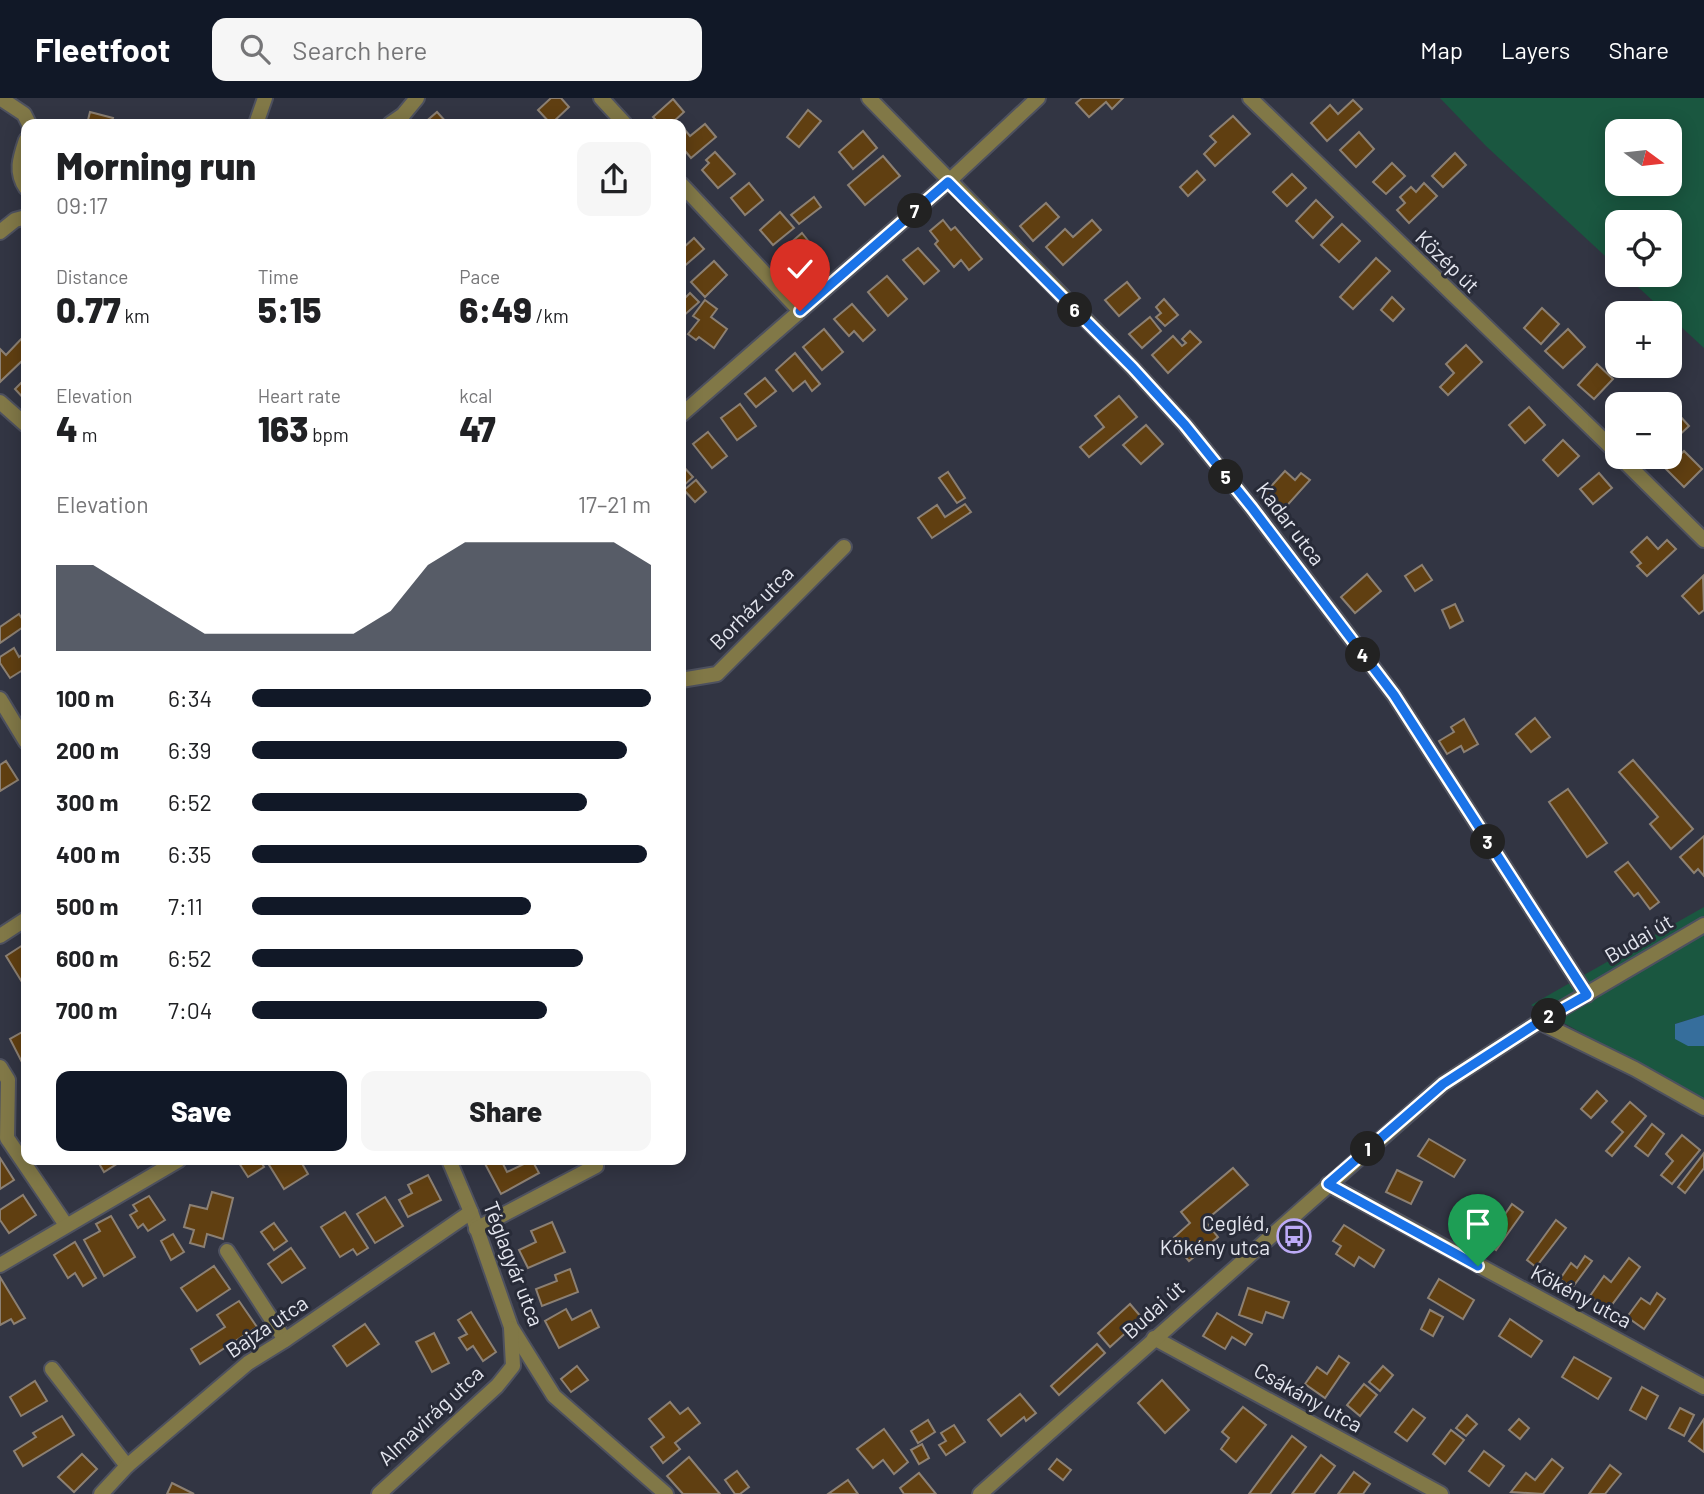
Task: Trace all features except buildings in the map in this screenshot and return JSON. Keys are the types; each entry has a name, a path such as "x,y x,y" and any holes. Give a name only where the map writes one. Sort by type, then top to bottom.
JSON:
{"street":[{"path":"0,98 24,114 26,119"},
{"path":"258,119 265,98"},
{"path":"397,119 417,98"},
{"path":"601,98 620,119"},
{"name":"Kadar utca","path":"869,98 948,182 1133,368 1185,425 1252,508 1394,695 1587,995"},
{"path":"686,411 948,182 1038,98"},
{"name":"Közép út","path":"1250,98 1605,441"},
{"path":"21,161 21,181"},
{"path":"686,189 800,311"},
{"path":"0,232 21,218"},
{"path":"0,402 21,421"},
{"name":"Közép út","path":"1633,469 1704,540"},
{"name":"Borház utca","path":"686,679 717,674 844,547"},
{"path":"0,699 21,734"},
{"path":"0,936 21,922"},
{"name":"Budai út","path":"989,1492 1154,1338 1443,1084 1539,1022 1704,925"},
{"path":"1539,1022 1635,1069 1704,1108"},
{"path":"0,1067 8,1080 7,1138 21,1159"},
{"path":"25,1165 65,1225"},
{"path":"0,1265 170,1165"},
{"name":"Téglagyár utca","path":"451,1165 471,1212 511,1327 554,1396 666,1494"},
{"path":"476,1229 596,1165"},
{"name":"Kökény utca","path":"1328,1184 1704,1387"},
{"name":"Bajza utca","path":"101,1494 127,1466 248,1363 471,1212"},
{"path":"227,1251 285,1340"},
{"name":"Almavirág utca","path":"379,1494 496,1386 513,1366 511,1327"},
{"name":"Csákány utca","path":"1154,1338 1441,1494"},
{"path":"52,1368 127,1466"}],"green space":[{"path":"1440,98 1704,98 1704,348 1682,328 1682,301 1653,301 1638,287 1682,287 1682,210 1605,210 1605,256 1486,146"},
{"path":"1704,907 1704,1015 1675,1024 1688,1046 1704,1046 1704,1100 1531,1005"}],"water":[{"path":"1704,1015 1704,1046 1688,1046 1675,1039 1675,1024"}],"place":[{"name":"Cegléd, Kökény utca","path":"1294,1236"}],"route":[{"path":"800,311 948,182 1133,368 1185,425 1252,508 1394,695 1587,995 1490,1052 1443,1084 1328,1184 1478,1266"}]}
